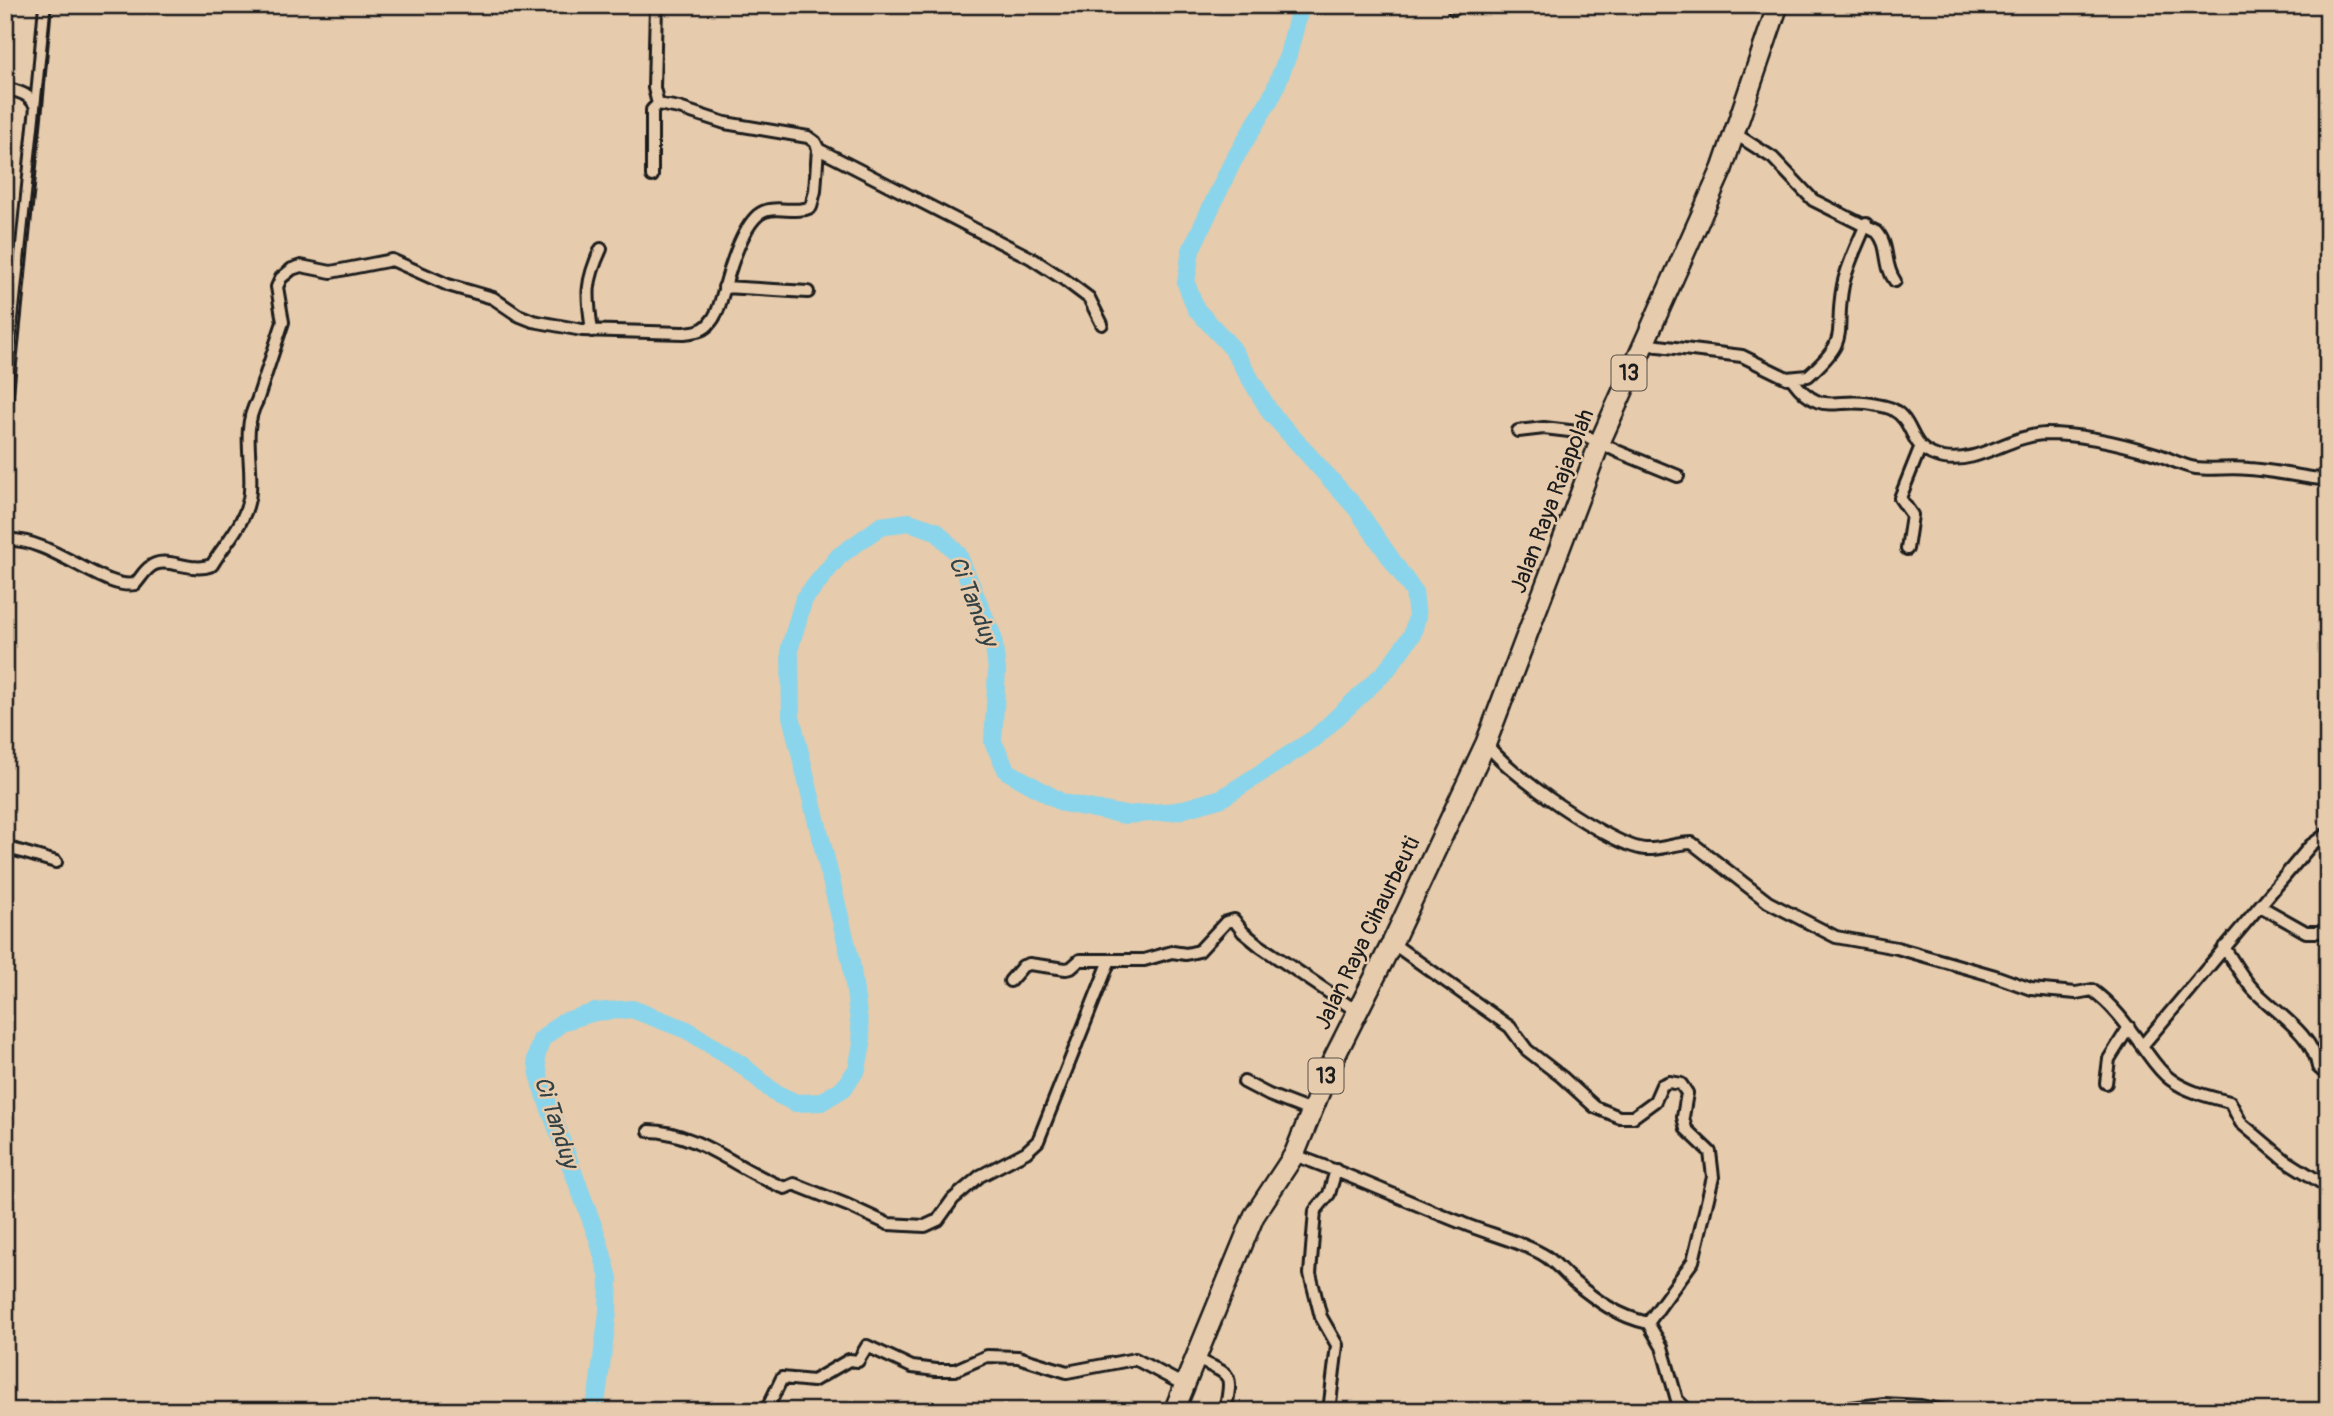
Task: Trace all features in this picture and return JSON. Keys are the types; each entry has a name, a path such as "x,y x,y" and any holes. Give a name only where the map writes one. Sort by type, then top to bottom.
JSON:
{"highway":[{"name":"Jalan Raya Rajapolah","path":"1486,743 1599,443 1722,169 1778,5"},
{"name":"Jalan Raya Cihaurbeuti","path":"1174,1411 1254,1216 1294,1155 1331,1064 1392,943 1486,743"}],"street":[{"path":"5,413 45,5"},
{"path":"656,5 654,88 658,104"},
{"path":"5,88 23,93 36,107"},
{"path":"5,540 41,546 120,585 135,584 152,565 162,561 195,569 212,565 224,544 236,532 248,502 252,481 248,443 251,412 283,322 277,287 281,278 292,269 307,266 331,272 391,260 448,285 493,298 525,319 592,331 697,332 707,326 720,307 724,287 740,244 753,220 764,211 803,210 811,207 818,149 815,142 808,137 725,123 658,104"},
{"path":"652,176 652,110 658,104"},
{"path":"1734,132 1773,158 1813,200 1866,224 1884,239 1887,269 1895,281"},
{"path":"818,149 1054,272 1089,298 1102,324"},
{"path":"1792,379 1808,376 1836,347 1840,336 1843,284 1866,224"},
{"path":"592,331 588,287 590,272 601,249"},
{"path":"724,287 808,292"},
{"path":"1642,344 1742,355 1792,379 1803,394 1817,403 1855,402 1892,408 1904,418 1920,448 1942,458 1970,457 2025,437 2045,434 2126,444 2195,468 2248,468 2328,481"},
{"path":"1518,431 1562,429 1578,432 1678,476"},
{"path":"1907,549 1912,515 1900,498 1920,448"},
{"path":"1486,743 1490,750 1527,782 1592,826 1630,846 1645,849 1692,843 1768,902 1836,937 1897,948 2031,989 2076,993 2092,990 2107,1001 2129,1027 2154,1065 2169,1078 2189,1090 2230,1102 2241,1123 2285,1160 2328,1187"},
{"path":"2142,1046 2311,845 2328,833"},
{"path":"5,847 56,862"},
{"path":"2260,906 2306,932 2328,932"},
{"path":"1010,981 1023,966 1029,964 1066,969 1080,960 1144,960 1172,952 1186,954 1199,951 1226,922 1234,920 1243,932 1260,946 1358,1012"},
{"path":"1392,943 1510,1027 1527,1050 1595,1107 1619,1117 1633,1118 1655,1101 1662,1085 1669,1082 1681,1084 1687,1093 1683,1117 1686,1129 1710,1152 1713,1177 1693,1261 1648,1323"},
{"path":"2224,947 2252,988 2307,1042 2317,1058 2318,1067 2328,1076"},
{"path":"649,1130 669,1132 698,1144 765,1180 785,1188 794,1184 883,1223 914,1227 930,1225 938,1220 953,1199 980,1176 1026,1152 1038,1141 1110,960"},
{"path":"2106,1083 2109,1059 2129,1027"},
{"path":"1244,1082 1312,1112"},
{"path":"1294,1155 1545,1255 1606,1307 1622,1316 1648,1323 1662,1347 1677,1400 1688,1411"},
{"path":"1329,1411 1336,1345 1321,1317 1310,1274 1315,1211 1329,1194 1336,1170"},
{"path":"766,1411 782,1378 813,1381 849,1360 858,1361 867,1346 912,1367 936,1370 956,1370 987,1356 1018,1357 1067,1372 1135,1359 1184,1385"},
{"path":"1195,1357 1228,1377 1231,1385 1225,1411"},
{"path":"1825,1411 1884,1404 1921,1406 1946,1411"}],"waterway":[{"name":"Ci Tanduy","path":"592,1411 597,1397 608,1312 609,1278 598,1239 541,1085 536,1058 541,1040 562,1022 595,1012 632,1009 687,1030 742,1065 775,1093 796,1103 821,1102 844,1088 857,1069 862,1044 851,962 791,716 790,647 804,599 839,556 881,526 909,522 936,531 958,554 993,637 997,671 993,742 1007,771 1063,803 1125,815 1177,811 1222,798 1315,738 1386,671 1412,635 1417,617 1414,592 1356,508 1270,412 1232,348 1196,309 1186,283 1191,250 1232,163 1273,94 1288,55 1301,5"}],"railway":[{"path":"5,446 51,5"}]}
